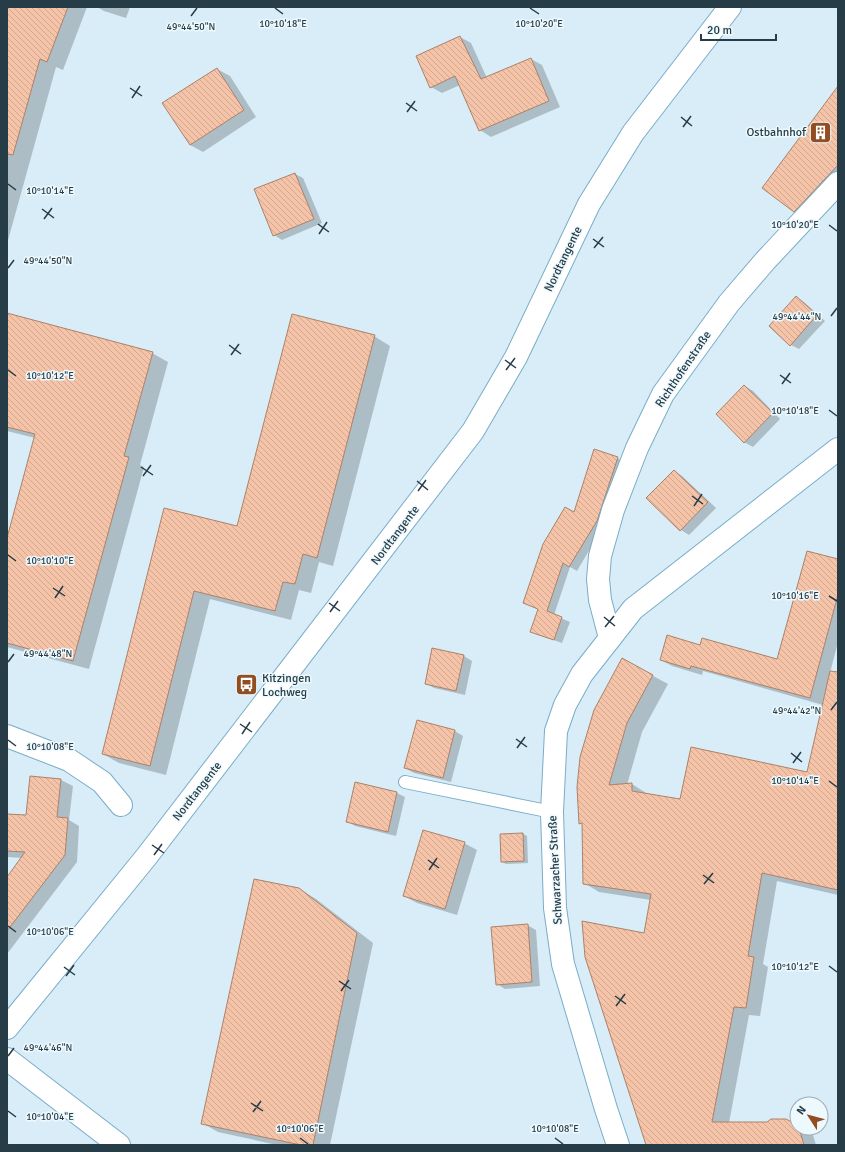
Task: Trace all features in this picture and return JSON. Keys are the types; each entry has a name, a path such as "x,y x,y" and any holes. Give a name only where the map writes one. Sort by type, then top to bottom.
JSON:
{"street":[{"name":"Nordtangente","path":"7,1028 152,850 474,431 516,357 590,204 633,133 730,7"},
{"name":"Richthofenstraße","path":"610,638 600,600 598,579 600,556 613,510 637,448 663,394 734,297 765,261 838,183"},
{"name":"Schwarzacher Straße","path":"618,1145 563,964 555,908 552,812 556,731 565,705 582,674 632,609 838,449"},
{"path":"7,736 69,760 102,782 121,805"},
{"path":"7,1059 119,1145"}],"lane":[{"path":"405,782 552,812"}],"building":[{"path":"7,7 68,7 47,62 40,59 13,155 7,154"},
{"path":"460,36 481,79 531,58 549,101 479,131 455,76 430,88 416,56"},
{"path":"217,68 244,110 190,145 162,103"},
{"name":"Ostbahnhof","path":"838,86 838,165 794,212 762,188"},
{"path":"295,173 314,219 273,236 254,189"},
{"path":"796,296 817,315 790,346 769,326"},
{"path":"7,313 153,352 124,456 129,457 73,661 7,643 7,538 35,434 7,427"},
{"path":"292,314 375,335 317,558 303,554 295,584 283,582 275,611 194,591 150,766 102,754 164,508 237,526"},
{"path":"744,385 773,413 744,443 716,414"},
{"path":"594,449 618,457 597,521 569,567 563,563 547,611 562,617 554,640 530,632 538,609 523,603 543,544 565,507 574,512"},
{"path":"674,470 708,502 680,531 646,498"},
{"path":"807,551 838,559 838,595 810,698 691,666 690,669 660,660 667,635 700,645 702,638 777,659"},
{"path":"432,648 464,655 456,691 425,684"},
{"path":"622,658 653,675 627,723 609,785 632,783 632,791 680,799 691,747 807,772 830,671 838,672 838,890 762,873 748,956 754,957 746,1008 734,1007 712,1122 767,1122 771,1119 786,1119 789,1121 789,1136 801,1136 804,1145 646,1145 585,957 582,921 644,933 651,894 583,884 582,823 579,824 577,787 580,757 594,710"},
{"path":"417,720 455,730 443,778 404,768"},
{"path":"30,776 61,779 57,817 68,818 65,855 7,931 7,877 25,852 7,851 7,814 26,815"},
{"path":"355,782 397,792 388,832 346,822"},
{"path":"423,830 465,842 445,909 403,896"},
{"path":"523,833 524,861 501,862 500,834"},
{"path":"254,879 299,888 357,933 313,1145 301,1145 201,1124"},
{"path":"528,924 532,982 496,985 491,927"}],"place":[{"name":"Ostbahnhof","path":"821,132"},
{"name":"Kitzingen Lochweg","path":"247,685"}]}
